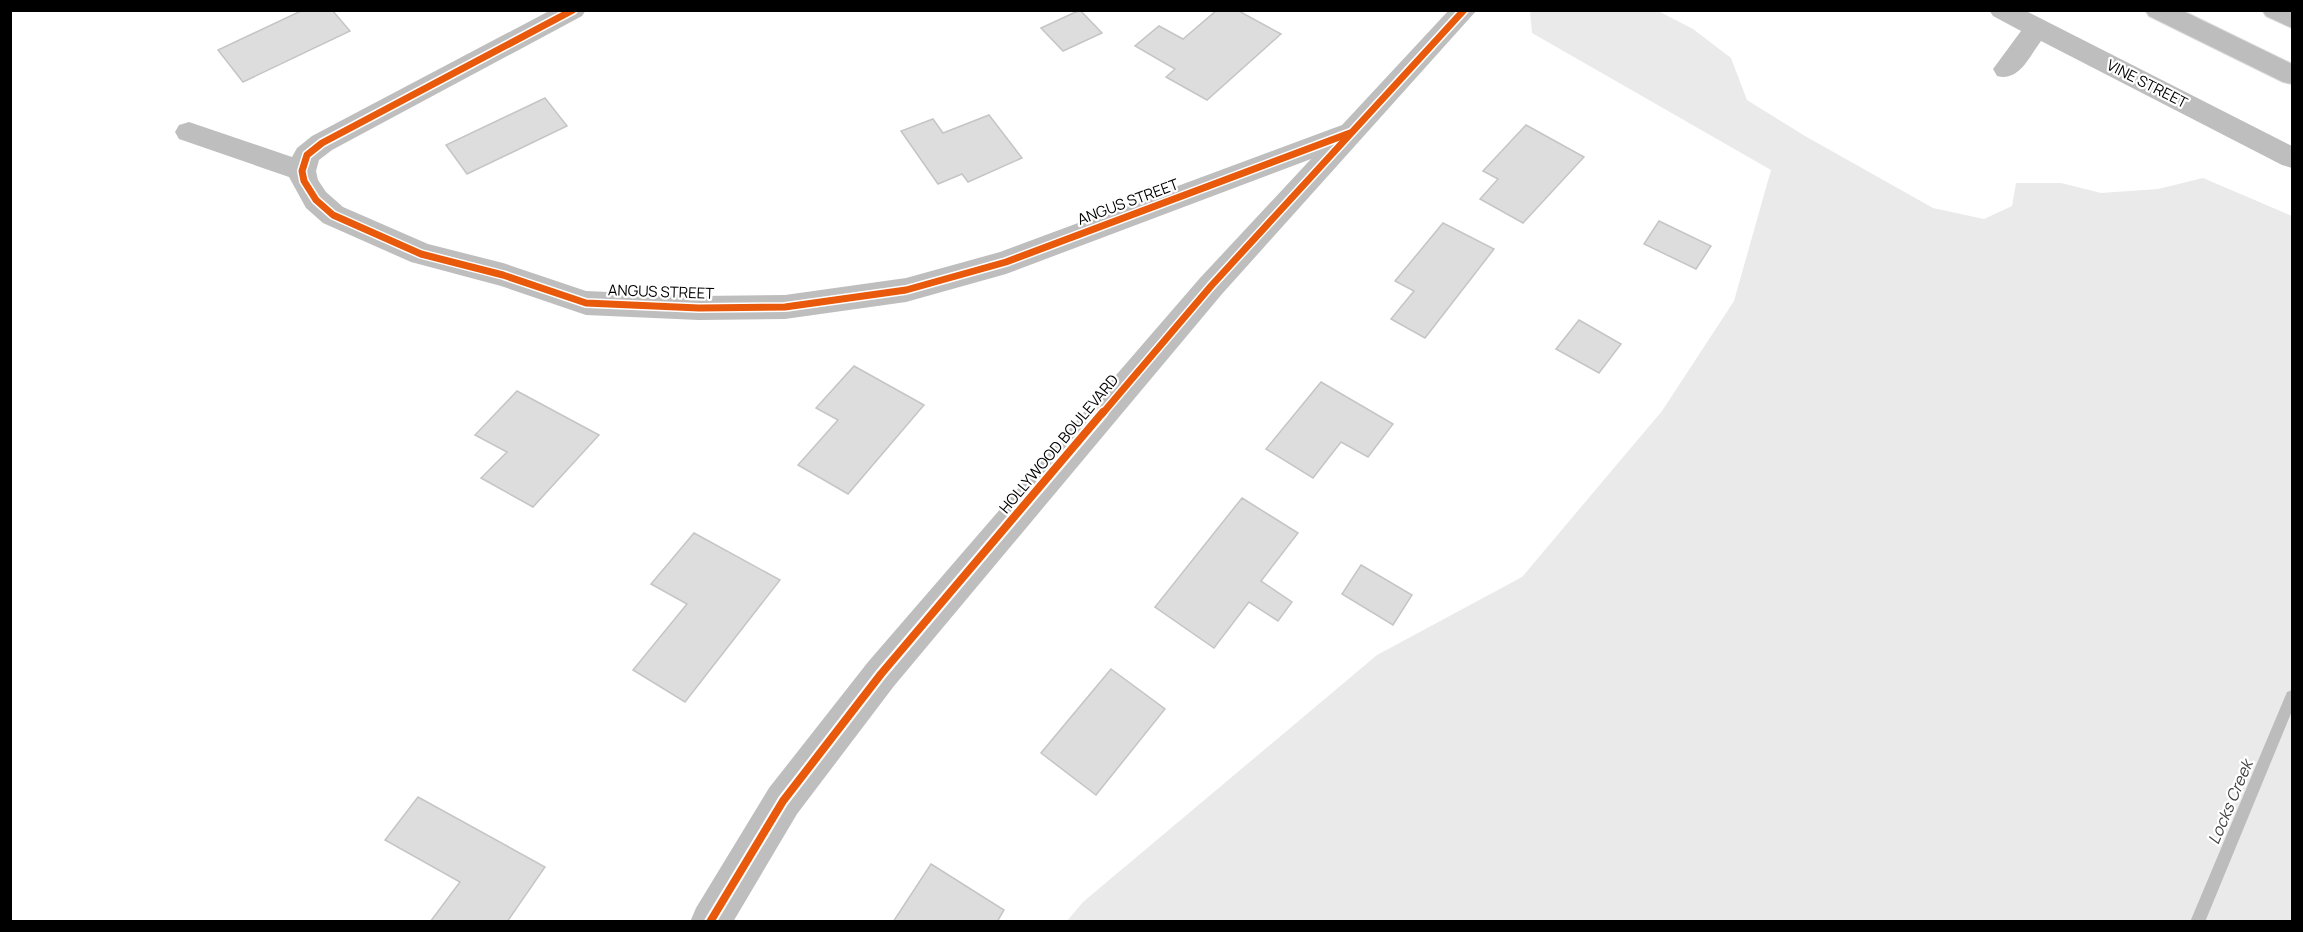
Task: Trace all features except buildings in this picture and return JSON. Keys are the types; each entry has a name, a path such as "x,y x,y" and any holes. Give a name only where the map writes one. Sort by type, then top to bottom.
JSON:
{"highway":[{"path":"2158,10 2292,75"},
{"path":"2275,10 2292,18"}],"street":[{"path":"189,132 302,171 307,154 322,143 573,10"},
{"name":"HOLLYWOOD BOULEVARD","path":"710,921 783,801 881,674 1211,286 1464,10"},
{"name":"VINE STREET","path":"2002,10 2292,158"},
{"path":"2007,69 2037,28"},
{"name":"ANGUS STREET","path":"302,171 304,181 316,200 333,215 421,254 503,275 586,303 699,308 785,307 906,290 1006,262 1350,133"}],"shaded area":[{"path":"1530,11 1658,11 1693,29 1731,58 1747,100 1805,136 1933,208 1984,219 2012,206 2016,183 2061,183 2101,193 2158,189 2203,178 2292,216 2292,921 1067,921 1083,902 1377,655 1522,577 1662,411 1734,301 1771,170 1532,33"}],"waterway":[{"name":"Locks Creek","path":"2197,922 2292,696"}],"cycle path":[{"path":"573,10 322,143 307,155 302,171 304,181 316,200 333,215 421,254 503,275 586,303 699,308 785,307 906,290 1006,262 1350,133"},
{"path":"710,922 783,801 881,674 1211,286 1464,10"}]}
